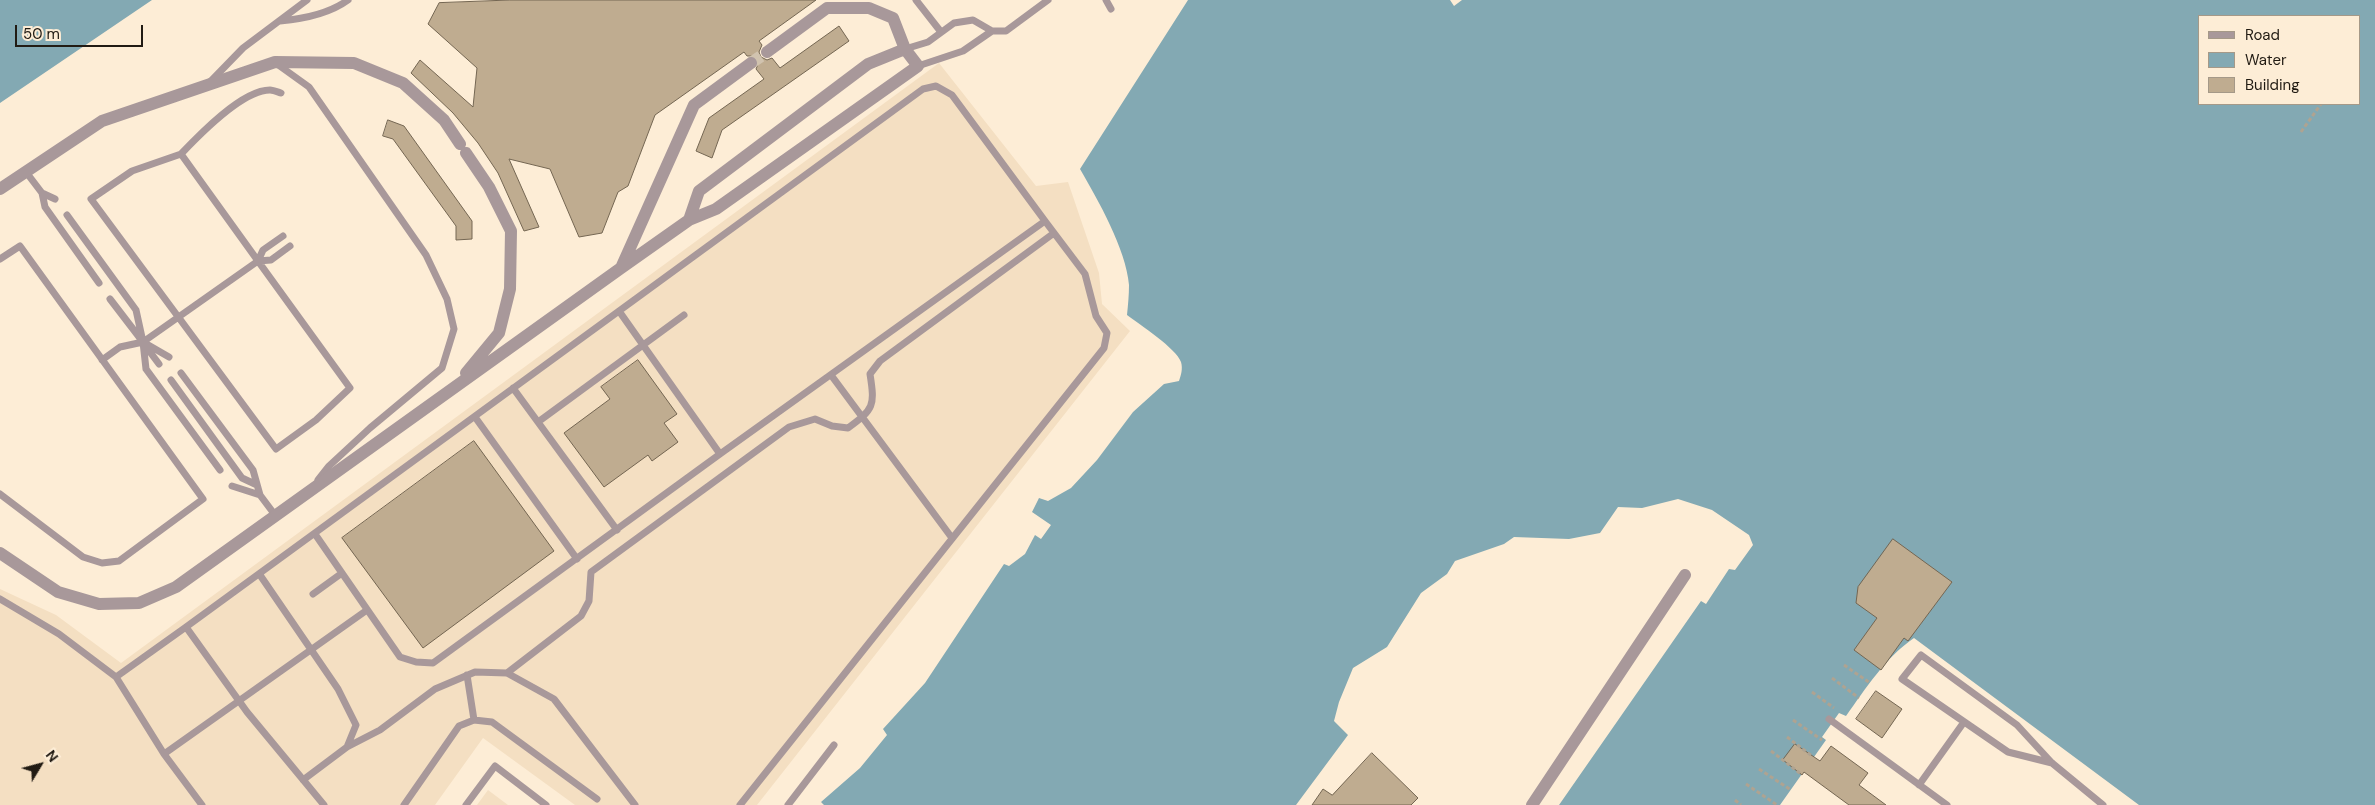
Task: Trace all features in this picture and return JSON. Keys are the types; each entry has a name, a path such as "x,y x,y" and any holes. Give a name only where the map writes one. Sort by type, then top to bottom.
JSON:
{"street":[{"path":"0,553 58,592 99,604 139,603 176,587 689,220 716,209 918,66 905,49 893,18 869,8 827,8 767,52"},
{"path":"689,220 700,191 868,64 905,49"},
{"path":"0,189 102,121 275,62 354,63 403,83 444,120 490,187 511,231 510,289 499,334 454,387"},
{"path":"621,268 694,105 752,63"},
{"path":"1532,805 1685,575"}],"lane":[{"path":"206,85 243,48 307,0"},
{"path":"280,21 305,18 341,5 348,0"},
{"path":"916,0 941,32"},
{"path":"905,49 928,42 954,23 973,20 992,31 1006,31 1048,0"},
{"path":"1106,0 1111,10"},
{"path":"918,66 963,51 992,31"},
{"path":"275,62 309,87 426,255 447,299 454,329 442,368 329,466 311,490"},
{"path":"116,677 260,575 923,89 936,86 952,95 1086,274 1096,316 1107,332 1104,348 740,805"},
{"path":"181,154 350,388 316,420 276,450 91,199 132,171 181,154 203,130 244,99 270,90 281,93"},
{"path":"26,172 42,193 45,207 100,284"},
{"path":"42,193 55,199"},
{"path":"67,215 136,310 143,342 146,369 220,470"},
{"path":"315,534 400,657 416,662 434,663 1045,220"},
{"path":"507,673 580,616 588,601 592,572 789,427 815,419 832,426 848,428 869,413 874,397 870,374 880,361 1054,233"},
{"path":"258,261 263,250 283,236"},
{"path":"0,259 20,246 203,499 119,561 102,563 83,556 0,494"},
{"path":"102,360 120,347 143,342 258,261 271,260 290,246"},
{"path":"110,298 159,364"},
{"path":"619,311 720,454"},
{"path":"538,422 642,344 684,316"},
{"path":"143,342 169,356"},
{"path":"181,373 253,470 260,495 275,516"},
{"path":"831,374 952,538"},
{"path":"171,380 242,478 257,485"},
{"path":"513,388 617,530"},
{"path":"475,417 577,558"},
{"path":"232,486 260,495"},
{"path":"313,594 342,573"},
{"path":"260,575 338,689 356,725 347,747"},
{"path":"0,599 59,634 116,677 164,754 202,805"},
{"path":"164,754 367,610"},
{"path":"186,627 239,701 324,805"},
{"path":"2052,763 2008,752 1902,679 1921,655 2017,725 2052,763 2104,805"},
{"path":"303,780 347,747 380,730 435,689 475,672 507,673 554,699 636,805"},
{"path":"467,675 474,720"},
{"path":"1829,718 1947,805"},
{"path":"404,805 459,726 474,720 492,722 597,799"},
{"path":"1920,785 1964,722"},
{"path":"788,805 834,745"},
{"path":"466,805 495,766 546,805"}],"path":[{"path":"2301,132 2320,105"},
{"path":"1844,665 1870,683"},
{"path":"1832,678 1859,698"},
{"path":"1812,692 1839,711"},
{"path":"1793,720 1822,740"},
{"path":"1787,737 1812,756"},
{"path":"1771,751 1801,774"},
{"path":"1759,769 1790,790"},
{"path":"1746,784 1777,805"},
{"path":"1735,800 1741,805"}],"shaded area":[{"path":"939,63 1036,186 1068,182 1099,273 1102,304 1130,331 757,805 575,805 483,738 435,805 0,805 0,589 56,615 121,663"},
{"path":"488,790 508,805 477,805"}],"water":[{"path":"0,0 152,0 0,103"},
{"path":"1188,0 1450,0 1454,6 1462,0 2375,0 2375,805 2139,805 1914,638 1885,664 1846,716 1839,713 1822,737 1826,740 1780,805 1559,805 1701,601 1706,604 1729,569 1735,570 1753,545 1749,535 1712,510 1678,499 1642,508 1618,507 1600,533 1569,539 1514,537 1504,544 1455,561 1447,574 1421,593 1387,647 1353,668 1339,702 1334,721 1348,735 1296,805 824,805 821,802 860,768 887,735 883,729 925,683 1004,564 1009,566 1025,554 1035,535 1041,539 1051,525 1032,512 1039,498 1048,501 1071,488 1097,460 1133,412 1164,384 1179,381 1182,367 1178,356 1127,315 1129,285 1123,256 1095,195 1080,169"}],"building":[{"path":"510,0 816,0 759,41 762,45 759,52 761,57 767,60 772,58 780,68 839,26 849,41 722,130 712,158 696,151 709,118 764,79 756,69 759,62 755,56 747,56 744,52 655,115 628,186 618,192 602,233 579,237 550,169 509,159 539,227 524,231 498,173 478,143 453,113 411,73 420,60 473,107 477,68 428,24 439,3"},
{"path":"388,120 404,126 472,221 472,239 456,240 456,226 393,139 383,136"},
{"path":"638,360 677,414 664,423 678,442 652,461 648,455 604,487 564,433 610,399 601,387"},
{"path":"474,441 554,551 423,648 342,538"},
{"path":"1893,539 1952,582 1908,641 1904,638 1881,670 1854,650 1877,618 1856,603 1858,587"},
{"path":"1876,691 1902,709 1882,738 1856,719"},
{"path":"1795,744 1820,761 1831,746 1868,773 1859,785 1886,805 1849,805 1804,772 1802,775 1783,760"},
{"path":"1372,753 1418,798 1411,805 1312,805 1323,789 1332,795"}],"tunnel":[{"path":"751,63 767,52"}]}
